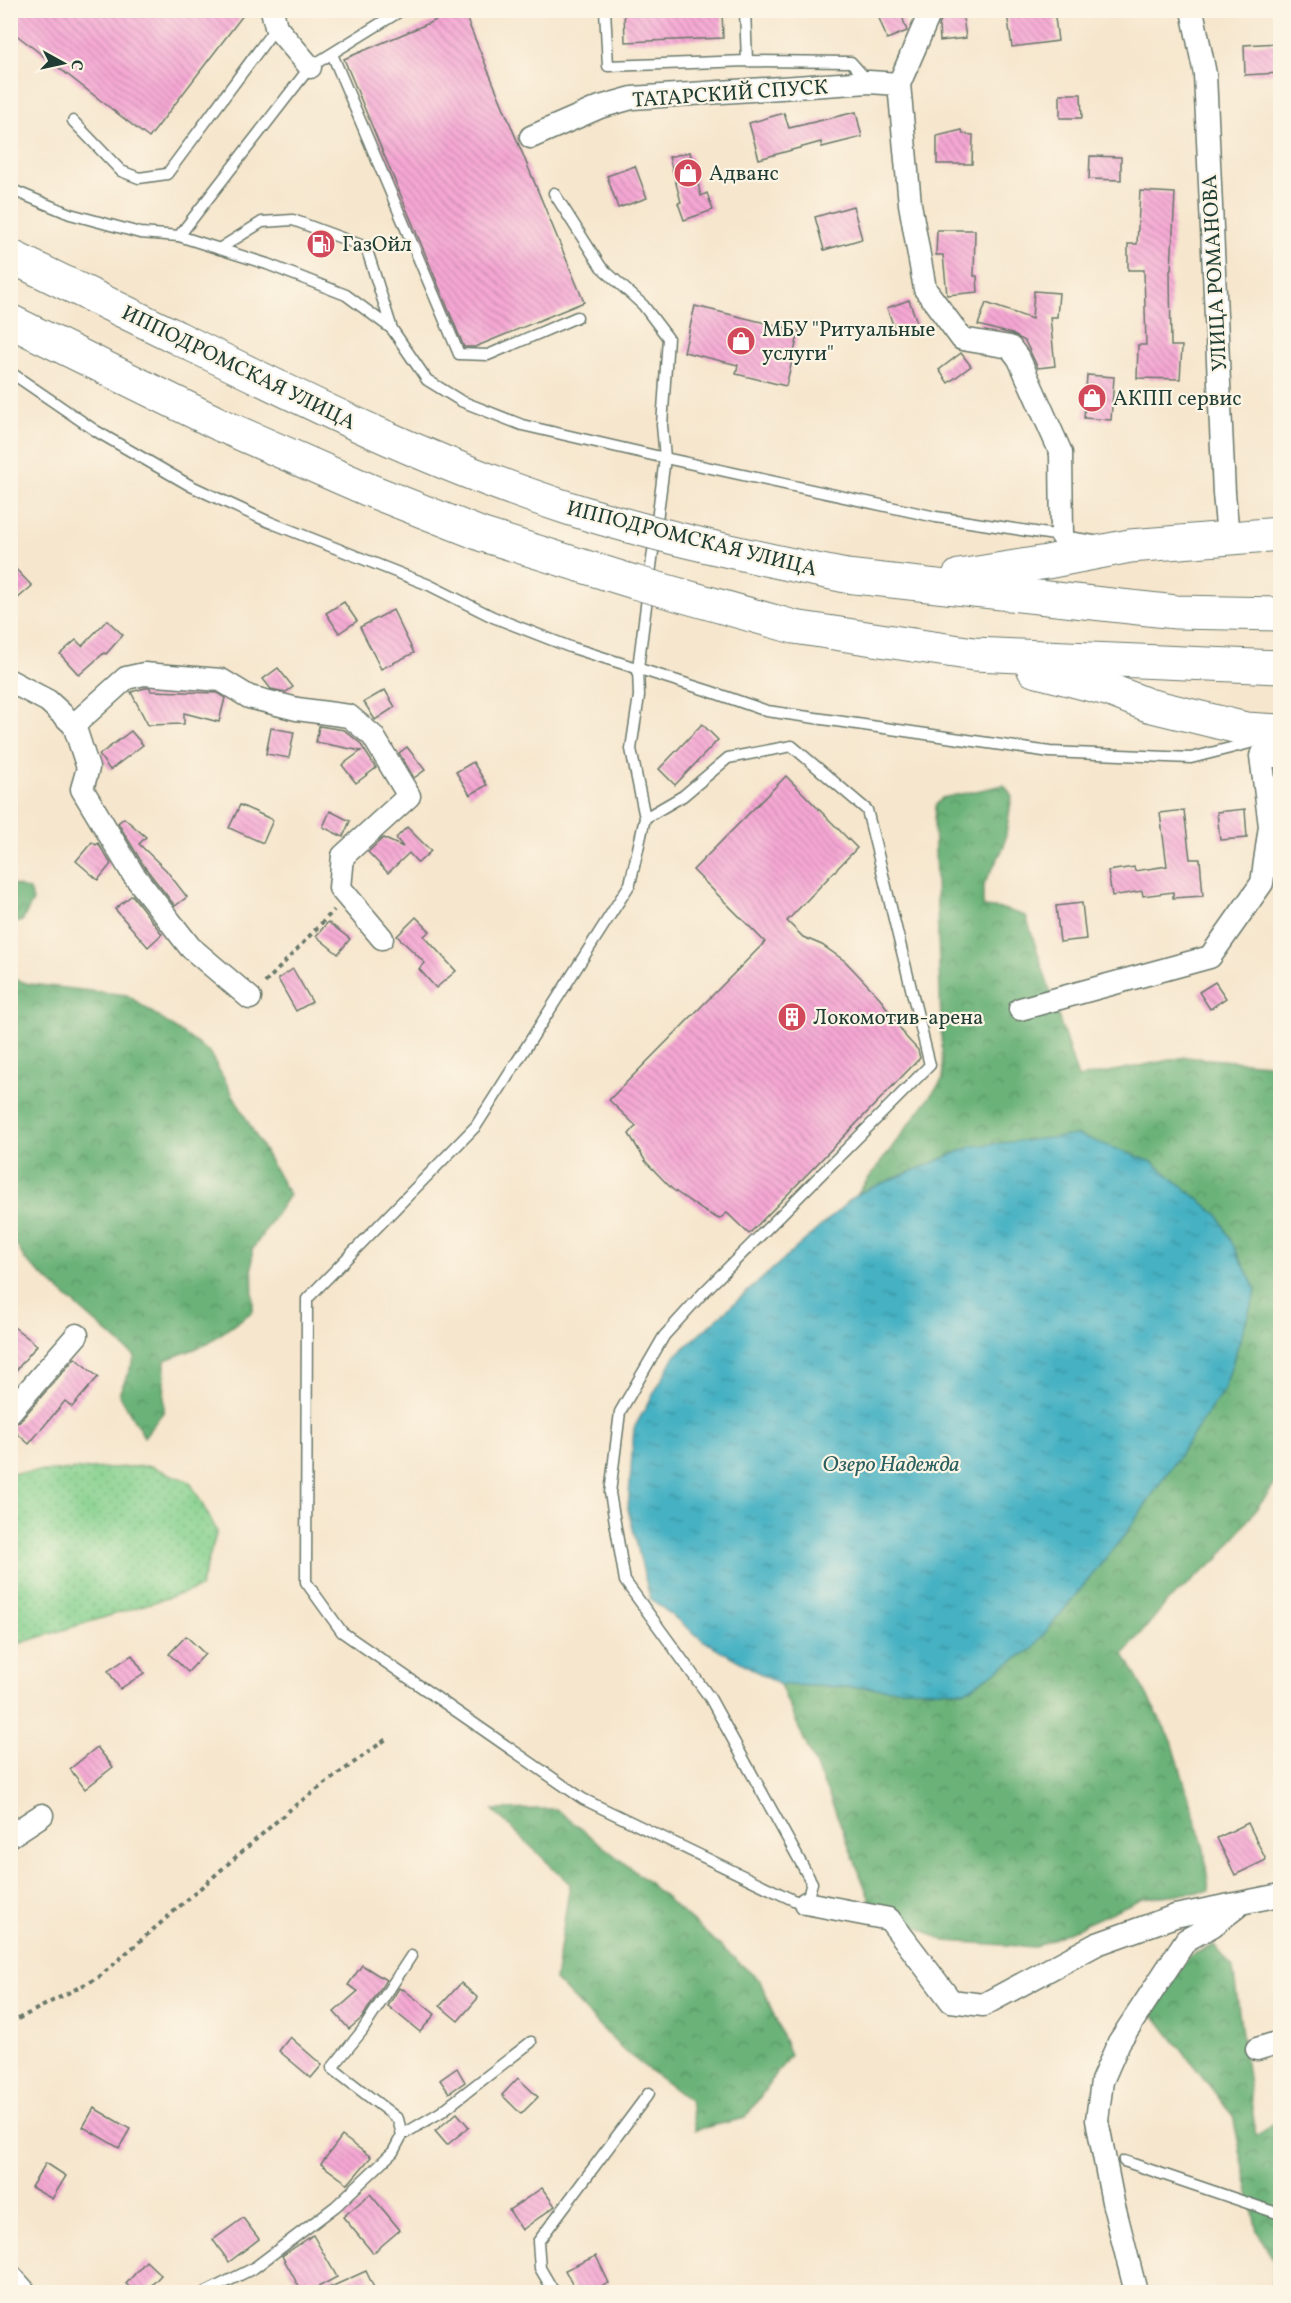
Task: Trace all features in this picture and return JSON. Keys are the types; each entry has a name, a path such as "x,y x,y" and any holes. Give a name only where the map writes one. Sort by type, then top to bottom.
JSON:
{"highway":[{"name":"ИППОДРОМСКАЯ УЛИЦА","path":"10,256 327,412 508,487 568,508 648,531 846,576 1176,612 1281,614"},
{"path":"10,321 223,426 369,490 483,535 634,582 794,627 974,654 1281,667"},
{"path":"901,583 984,573 1130,546 1281,534"},
{"path":"974,654 1107,689 1148,705 1246,729 1276,745"}],"street":[{"path":"931,10 899,84 910,204 925,289 962,339 1010,347 1019,359 1061,453 1062,536"},
{"name":"УЛИЦА РОМАНОВА","path":"1192,10 1205,74 1224,493 1228,537"},
{"path":"274,19 310,67"},
{"name":"ТАТАРСКИЙ СПУСК","path":"531,137 600,107 632,98 869,82 899,84"},
{"path":"75,725 126,678 144,674 221,680 249,697 297,709 349,716 373,736 409,796 343,856 340,888 382,938"},
{"path":"10,681 48,701 75,725 88,768 82,789 134,874 190,947 250,998"},
{"path":"1020,1009 1210,957 1262,883 1270,826 1276,745"},
{"path":"10,1412 77,1335"},
{"path":"10,1836 42,1815"},
{"path":"806,1903 889,1919 951,2001 983,2005 1097,1944 1175,1916 1281,1895"},
{"path":"1136,2292 1113,2202 1097,2120 1102,2081 1119,2042 1186,1940 1212,1926 1243,1902"},
{"path":"1257,2049 1281,2042"},
{"path":"10,2275 25,2292"}],"lane":[{"path":"179,236 310,67 402,10"},
{"path":"605,10 608,66 747,61 851,62 869,82"},
{"path":"744,10 747,61"},
{"path":"73,121 121,171 140,178 167,174 274,19"},
{"path":"332,54 459,354 488,356 577,317"},
{"path":"10,189 70,214 140,233 179,236 267,264 346,295 392,329"},
{"path":"554,193 601,267 643,305 668,338 662,425 665,458 638,668 639,696 631,748 645,818 630,884 476,1126 307,1299 306,1582 342,1632 583,1799 793,1900 806,1903 812,1883 710,1698 625,1581 610,1493 620,1412 664,1336 711,1285 930,1065 867,810 792,746 728,758 683,796 645,818"},
{"path":"219,249 262,222 293,220 366,247 392,329 427,380 460,401 522,425 936,517 1130,546"},
{"path":"10,372 96,431 202,491 267,521 429,585 493,617 570,647 767,711 1050,752 1191,758 1276,745"},
{"path":"402,2135 398,2119 332,2068 362,2031 411,1956"},
{"path":"206,2292 254,2268 336,2206 393,2152 402,2135 441,2112 531,2042"},
{"path":"554,2292 540,2268 538,2242 649,2093"},
{"path":"1124,2161 1281,2214"}],"path":[{"path":"250,998 347,897"},
{"path":"10,2023 99,1977 293,1807 389,1737"}],"green space":[{"path":"1004,785 1012,796 1004,847 983,886 983,907 1003,909 1026,916 1078,1078 1185,1057 1280,1065 1280,1478 1218,1559 1167,1602 1124,1654 1172,1741 1204,1849 1209,1891 1143,1898 1035,1947 945,1941 871,1903 835,1810 780,1685 965,1691 1032,1649 1127,1532 1224,1389 1256,1290 1218,1215 1152,1162 973,1146 857,1194 943,1079 935,806 942,798"},
{"path":"11,884 30,890 33,901 22,921 11,924"},
{"path":"11,978 29,984 127,995 209,1052 289,1195 252,1250 253,1311 205,1345 165,1360 164,1411 144,1437 119,1394 135,1357 26,1261 11,1236"},
{"path":"150,1466 190,1482 217,1531 200,1588 11,1646 11,1473"},
{"path":"556,1809 643,1878 760,1981 790,2055 745,2118 695,2130 690,2101 624,2051 555,1980 570,1884 493,1810"},
{"path":"1214,1945 1233,1968 1256,2136 1280,2120 1280,2292 1271,2292 1274,2261 1257,2231 1233,2116 1152,2012 1189,1956"}],"water":[{"name":"Озеро Надежда","path":"1078,1135 1152,1162 1218,1215 1256,1290 1224,1389 1127,1532 1032,1649 965,1691 780,1685 704,1641 650,1598 628,1509 634,1428 675,1356 857,1194 973,1146"}],"building":[{"path":"10,10 247,10 149,138 10,30"},
{"path":"463,10 584,302 475,347 464,347 344,59"},
{"path":"624,10 722,10 723,38 625,42"},
{"path":"876,10 900,10 907,31 887,39"},
{"path":"1024,10 1054,10 1058,41 1012,47 1007,13"},
{"path":"962,11 966,38 940,41 939,26 944,13"},
{"path":"1281,43 1281,73 1245,75 1244,45"},
{"path":"1060,94 1081,94 1082,118 1060,118"},
{"path":"856,112 862,137 822,147 821,142 759,159 749,123 784,113 789,128"},
{"path":"962,130 963,134 973,135 972,164 937,164 937,136"},
{"path":"690,152 701,196 707,193 713,210 684,220 678,203 681,202 669,157"},
{"path":"1090,156 1121,157 1121,180 1089,179"},
{"path":"635,166 647,198 618,208 607,176"},
{"path":"1140,191 1175,193 1170,270 1171,346 1182,346 1180,379 1137,378 1138,345 1146,345 1144,270 1128,270 1128,244 1137,244"},
{"path":"853,206 862,239 824,250 815,217"},
{"path":"937,230 975,230 974,276 977,276 978,292 947,295 943,255 936,255"},
{"path":"1034,291 1059,293 1057,317 1050,317 1055,366 1038,368 1025,341 1012,334 978,325 986,303 1032,319"},
{"path":"909,300 918,325 896,333 887,308"},
{"name":"МБУ \"Ритуальные услуги\"","path":"695,306 799,331 786,386 736,374 738,365 684,352"},
{"path":"961,353 971,366 948,383 939,370"},
{"path":"1087,375 1114,377 1111,420 1084,418"},
{"path":"10,563 32,586 10,605"},
{"path":"344,602 357,621 339,633 326,613"},
{"path":"393,610 414,653 381,669 360,627"},
{"path":"107,620 123,635 106,654 104,653 79,675 60,654 76,640 82,646"},
{"path":"278,668 293,687 286,692 271,689 263,679"},
{"path":"150,688 151,691 217,693 225,698 219,722 184,713 184,724 148,725 131,692"},
{"path":"385,690 395,707 375,720 364,702"},
{"path":"702,724 718,740 675,785 659,769"},
{"path":"319,726 344,730 360,743 376,768 356,783 342,765 361,751 316,742"},
{"path":"271,728 294,732 289,758 266,754"},
{"path":"131,731 143,745 110,770 99,755"},
{"path":"407,747 425,770 414,778 399,753"},
{"path":"473,762 487,785 470,795 456,772"},
{"name":"Локомотив-арена","path":"786,776 857,848 787,921 803,937 822,945 845,961 880,998 906,1037 918,1050 920,1058 749,1234 727,1213 719,1219 672,1189 646,1162 629,1134 636,1126 609,1100 765,942 693,870"},
{"path":"240,805 273,820 263,843 229,828"},
{"path":"1245,809 1247,838 1220,840 1217,812"},
{"path":"1184,810 1190,859 1200,859 1203,896 1173,898 1173,892 1143,896 1142,891 1112,896 1108,871 1134,867 1135,871 1167,866 1160,813"},
{"path":"330,811 350,821 343,837 323,827"},
{"path":"124,818 146,837 139,844 166,870 187,897 175,906 144,866 118,823"},
{"path":"407,827 431,851 418,863 409,853 388,873 368,852 383,838 403,847 396,838"},
{"path":"92,842 96,845 98,843 111,864 98,880 76,861"},
{"path":"132,895 162,934 148,947 115,909"},
{"path":"1082,903 1086,939 1060,942 1056,906"},
{"path":"416,917 430,931 424,936 456,971 436,988 419,969 425,963 397,936"},
{"path":"328,922 350,939 338,954 316,936"},
{"path":"293,969 312,1002 296,1011 278,979"},
{"path":"1215,982 1226,998 1210,1009 1199,992"},
{"path":"10,1324 37,1345 10,1378"},
{"path":"75,1358 98,1377 72,1407 65,1401 29,1444 10,1427 20,1421"},
{"path":"186,1636 205,1654 188,1672 169,1654"},
{"path":"132,1655 144,1673 120,1689 108,1671"},
{"path":"97,1747 113,1767 85,1789 70,1769"},
{"path":"1248,1823 1266,1860 1235,1875 1217,1838"},
{"path":"362,1965 386,1980 362,2018 349,2029 334,2012 358,1991 348,1985"},
{"path":"461,1983 478,1998 458,2021 440,2006"},
{"path":"399,1988 435,2014 420,2032 388,2006"},
{"path":"290,2037 322,2065 311,2078 279,2051"},
{"path":"457,2068 465,2082 449,2093 440,2080"},
{"path":"518,2078 538,2097 521,2114 502,2095"},
{"path":"94,2108 130,2129 119,2148 83,2127"},
{"path":"457,2113 469,2127 447,2145 435,2131"},
{"path":"342,2136 371,2157 348,2184 321,2164"},
{"path":"46,2163 66,2176 52,2199 31,2187"},
{"path":"542,2188 555,2206 522,2230 509,2210"},
{"path":"370,2194 400,2230 373,2253 343,2217"},
{"path":"243,2218 259,2239 229,2262 213,2240"},
{"path":"313,2235 337,2277 309,2292 302,2292 282,2256"},
{"path":"596,2256 609,2283 589,2292 576,2292 565,2270"},
{"path":"146,2261 161,2275 145,2292 136,2292 126,2284"},
{"path":"366,2271 376,2292 320,2292"}],"place":[{"name":"Адванс","path":"688,173"},
{"name":"ГазОйл","path":"321,244"},
{"name":"МБУ \"Ритуальные услуги\"","path":"741,341"},
{"name":"АКПП сервис","path":"1092,398"},
{"name":"Локомотив-арена","path":"792,1017"}]}
